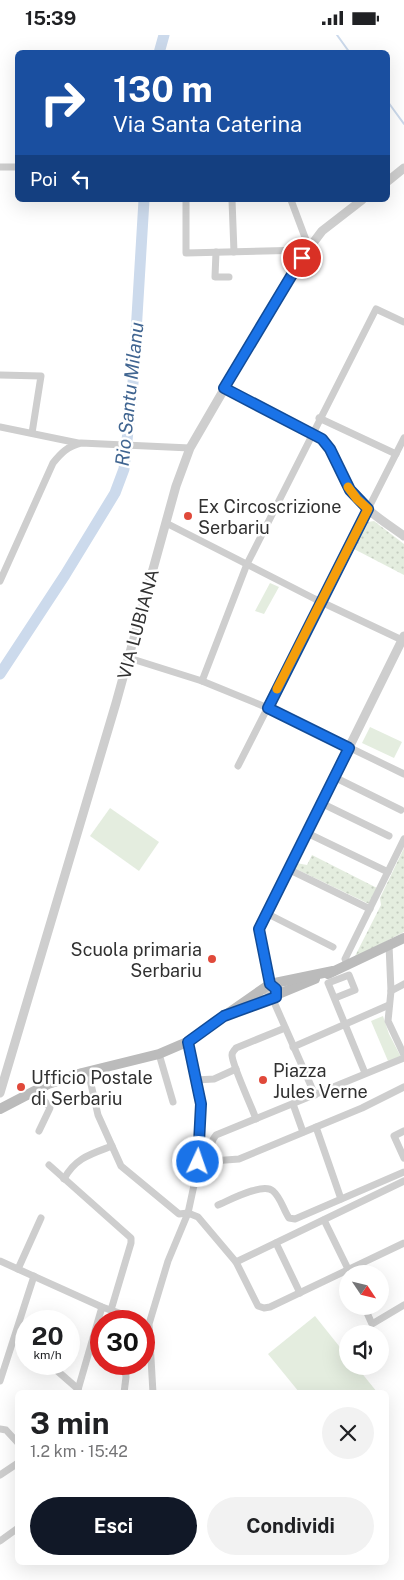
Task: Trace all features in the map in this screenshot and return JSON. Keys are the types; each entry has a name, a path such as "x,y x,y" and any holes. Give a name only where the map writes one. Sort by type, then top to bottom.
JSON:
{"main road":[{"path":"224,1016 275,999 404,938"},
{"path":"2,1106 48,1084 88,1071 159,1054 188,1042 204,1028 270,984 333,971"}],"street":[{"path":"0,167 15,167"},
{"path":"390,179 404,168"},
{"path":"186,202 186,253 309,249 292,202"},
{"path":"232,202 234,252"},
{"name":"VIA LUBIANA","path":"0,1093 129,658 176,486 190,448 295,267 322,231 359,202"},
{"path":"216,252 215,277 229,277"},
{"path":"202,681 247,564 376,309 404,322"},
{"path":"0,375 41,376 32,433"},
{"path":"224,388 322,439 330,449 350,490 368,509 404,536"},
{"path":"320,418 396,453"},
{"path":"0,427 81,443 190,448"},
{"path":"238,767 404,438"},
{"path":"0,581 53,463 65,449 81,443"},
{"path":"166,523 321,601 403,638 259,929 270,984 268,991 275,999 285,1028 315,1095"},
{"path":"129,658 202,681 268,708 404,774"},
{"path":"334,777 401,810"},
{"path":"321,803 389,836"},
{"path":"307,833 388,872"},
{"path":"347,964 346,959 404,839"},
{"path":"288,869 370,909"},
{"path":"266,913 333,947"},
{"path":"211,1161 210,1146 216,1135 315,1095 404,1054 388,1021 391,991 390,945"},
{"path":"391,991 404,984"},
{"path":"335,998 365,1073"},
{"path":"293,1047 389,1005"},
{"path":"256,1119 232,1055 236,1048 285,1028"},
{"path":"150,1310 188,1213 198,1162 201,1104 188,1042"},
{"path":"159,1054 173,1102"},
{"path":"196,1080 214,1079 236,1069"},
{"path":"88,1071 98,1115 121,1166 179,1214 188,1213 198,1217 236,1262 258,1306 270,1307 339,1277"},
{"path":"198,1162 239,1159 362,1108 404,1087"},
{"path":"36,1090 50,1108 38,1131"},
{"path":"293,1104 303,1132"},
{"path":"316,1127 341,1199"},
{"path":"404,1131 394,1136 404,1158"},
{"path":"64,1179 73,1165 81,1159 112,1145"},
{"path":"0,1261 111,1310 131,1238 49,1165"},
{"path":"218,1205 261,1187 270,1188 276,1194 289,1218 295,1219 404,1172"},
{"path":"236,1262 404,1181"},
{"path":"18,1269 41,1218"},
{"path":"324,1220 346,1265"},
{"path":"276,1243 300,1293"},
{"path":"363,1265 404,1243"},
{"path":"0,1381 34,1276"},
{"path":"389,1314 404,1305"},
{"path":"368,1315 372,1324 387,1315"},
{"path":"77,1390 90,1348"},
{"path":"61,1375 76,1390"},
{"path":"124,1390 126,1375"},
{"path":"152,1375 154,1390"},
{"path":"0,1429 6,1430 15,1440"},
{"path":"0,1475 15,1465"},
{"path":"0,1541 15,1530"}],"shaded area":[{"path":"374,521 404,544 404,575 354,549 368,522"},
{"path":"270,583 279,587 264,614 255,611"},
{"path":"370,727 402,742 394,758 362,743"},
{"path":"110,808 159,842 139,871 90,836"},
{"path":"404,848 404,932 354,958 381,905 380,898"},
{"path":"312,855 377,888 369,904 294,868 296,863 307,865"},
{"path":"383,1016 389,1034 401,1057 388,1061 371,1021"},
{"path":"315,1316 339,1346 339,1375 363,1375 375,1390 297,1390 268,1354"}],"waterway":[{"name":"Rio Santu Milanu","path":"160,50 164,35"},
{"path":"337,35 348,50"},
{"path":"390,105 404,124"},
{"name":"Rio Santu Milanu","path":"0,674 65,575 115,493 124,469 133,383 144,202"}],"slow traffic":[{"path":"277,689 368,509 348,487"}],"place":[{"name":"Ex Circoscrizione Serbariu","path":"188,516"},
{"name":"Scuola primaria Serbariu","path":"212,959"},
{"name":"Piazza Jules Verne","path":"263,1080"},
{"name":"Ufficio Postale di Serbariu","path":"21,1087"}],"route":[{"path":"198,1162 201,1104 188,1042 224,1016 276,997 276,989 269,982 259,929 349,748 268,708 368,509 350,490 337,461 322,439 224,388 302,258"}]}
